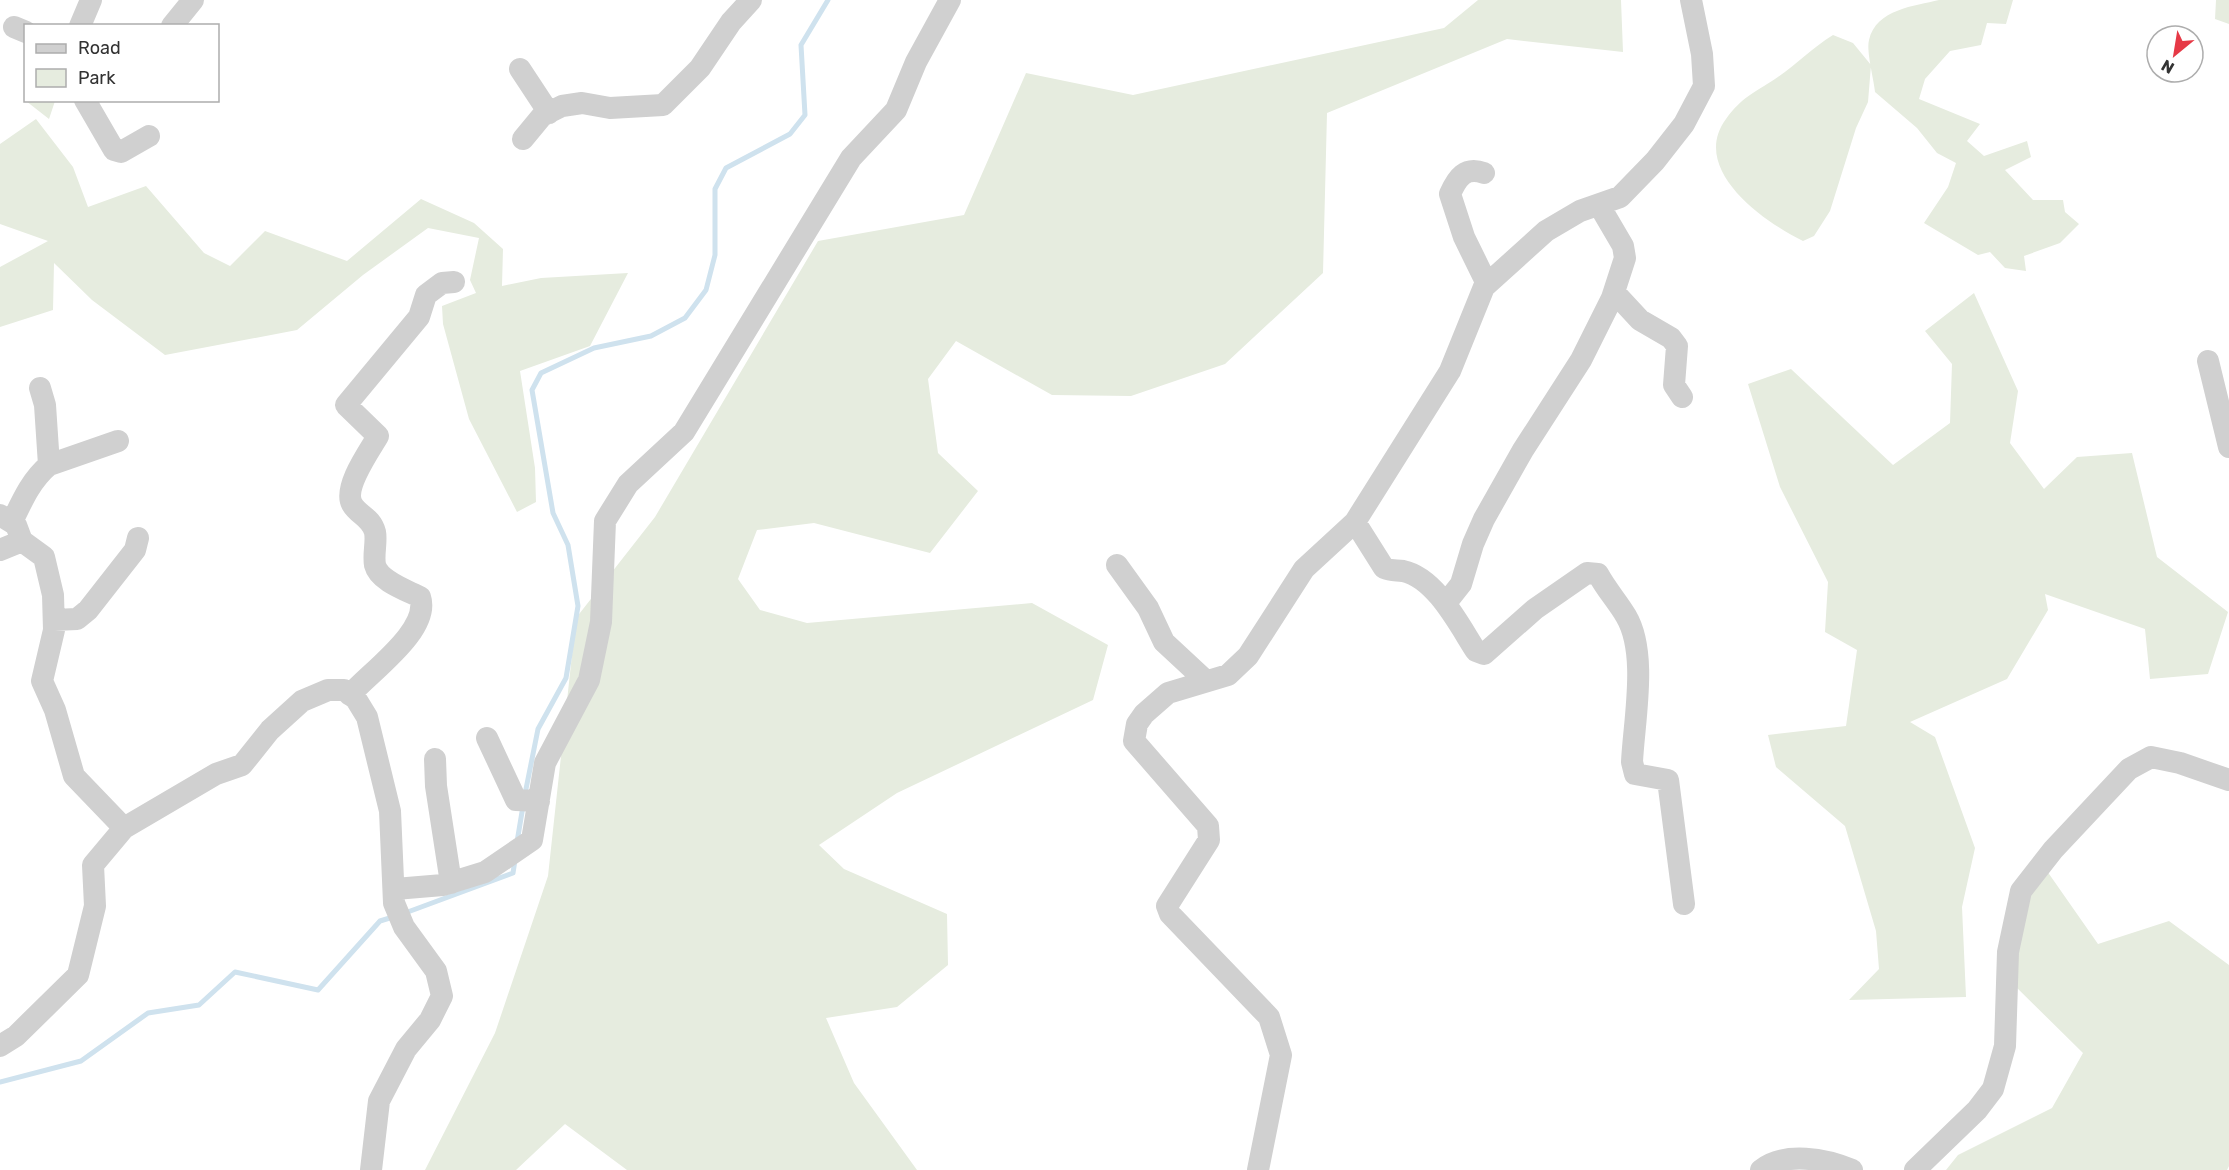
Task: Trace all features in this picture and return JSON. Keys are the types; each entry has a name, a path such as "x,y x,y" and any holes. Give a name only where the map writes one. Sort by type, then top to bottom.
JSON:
{"street":[{"path":"81,24 92,0"},
{"path":"174,24 193,0"},
{"path":"523,139 542,116 562,106 582,103 610,108 663,105 700,68 731,22 751,0"},
{"path":"395,896 451,883 485,872 532,840 530,801 545,763 589,680 601,622 605,521 628,484 684,432 851,158 896,110 915,62 950,0"},
{"path":"1258,1170 1281,1055 1269,1017 1170,914 1167,906 1209,840 1208,826 1134,741 1137,724 1144,714 1168,693 1227,675 1248,656 1304,569 1355,522 1450,371 1487,284 1546,231 1581,211 1620,197 1655,161 1684,124 1704,86 1702,54 1691,0"},
{"path":"520,69 549,113"},
{"path":"86,102 114,150 121,152 149,136"},
{"path":"1484,173 1476,170 1464,172 1458,177 1450,194 1464,237 1487,284"},
{"path":"1446,603 1461,584 1473,544 1484,519 1523,450 1581,360 1614,292 1625,258 1623,246 1599,205"},
{"path":"350,695 405,640 419,621 423,607 420,597 383,577 376,567 376,534 370,520 352,505 351,485 378,436 345,405 419,317 426,295 442,283 454,282"},
{"path":"1614,292 1640,320 1671,338 1677,346 1674,385 1682,398"},
{"path":"2208,361 2229,447"},
{"path":"40,388 45,405 49,465"},
{"path":"0,550 26,493 39,473 49,465 118,441"},
{"path":"1355,522 1384,568 1403,571 1422,580 1446,603 1476,651 1484,654 1534,609 1587,573 1598,574 1609,596 1627,616 1637,647 1632,762 1635,774 1668,780 1684,904"},
{"path":"11,526 44,557 53,595 54,630 42,681 55,710 74,776 124,828"},
{"path":"54,620 77,619 88,610 135,550 138,538"},
{"path":"1117,565 1148,608 1164,642 1206,681"},
{"path":"0,1046 32,1021 78,975 96,906 93,865 124,828 216,774 242,765 270,730 302,701 328,690 344,690 367,717 376,750 390,812 395,896 404,927 436,971 442,996 430,1020 406,1049 379,1101 371,1170"},
{"path":"487,738 530,801"},
{"path":"1915,1170 1977,1110 1993,1089 2005,1046 2008,952 2021,891 2053,850 2128,769 2151,757 2180,763 2229,780"},
{"path":"435,759 436,786 451,883"},
{"path":"1761,1170 1786,1159 1831,1161 1852,1170"}],"green space":[{"path":"1478,0 1621,0 1623,52 1507,39 1327,113 1323,273 1225,364 1131,396 1052,395 956,341 928,379 938,453 978,491 930,553 814,523 757,530 738,579 760,610 807,623 1032,603 1108,645 1093,700 897,793 819,845 844,869 947,914 948,965 897,1007 826,1018 854,1083 917,1170 627,1170 565,1124 516,1170 425,1170 495,1033 548,876 576,618 655,517 818,241 964,215 1026,73 1133,95 1444,28"},
{"path":"1939,0 2013,0 2006,24 1987,23 1981,45 1950,51 1925,79 1919,99 1980,124 1967,141 1984,156 2027,141 2031,157 2005,170 2033,200 2063,200 2065,212 2079,224 2060,243 2024,256 2026,271 2005,268 1990,252 1978,255 1924,223 1948,187 1956,163 1937,153 1917,128 1875,92 1869,51 1869,40 1873,30 1888,15 1908,7"},
{"path":"2216,0 2229,0 2229,24 2215,19"},
{"path":"1833,35 1853,43 1871,65 1868,102 1856,128 1830,211 1814,236 1803,241 1769,221 1736,192 1724,175 1717,156 1717,138 1726,119 1743,100"},
{"path":"27,102 55,102 49,119"},
{"path":"36,119 73,167 88,207 146,186 204,253 230,266 265,231 347,261 421,199 474,223 503,249 502,286 541,278 628,273 590,346 520,371 535,468 536,502 517,512 469,419 443,324 442,306 476,293 470,280 479,238 428,228 363,275 297,330 165,355 92,300 54,263 53,310 0,327 0,267 48,241 0,224 0,144"},
{"path":"1974,293 2018,391 2010,443 2044,489 2077,457 2132,453 2157,557 2228,612 2208,674 2150,679 2145,629 2045,594 2048,610 2007,679 1910,722 1935,737 1975,848 1962,907 1966,997 1849,1000 1879,969 1876,931 1845,826 1776,767 1768,735 1846,726 1857,650 1825,632 1828,582 1780,487 1748,384 1791,369 1893,465 1950,423 1952,364 1925,331"},
{"path":"2047,871 2098,944 2169,921 2229,965 2229,1166 2227,1170 1946,1170 1958,1155 2052,1108 2083,1053 2011,982 2027,880"}],"waterway":[{"path":"525,794 538,729 566,678 578,606 568,545 553,513 532,390 541,373 594,348 651,336 685,318 706,290 715,255 715,189 726,168 790,134 805,115 801,45 828,0"},
{"path":"517,842 523,806"},
{"path":"405,913 513,873 515,860"},
{"path":"0,1082 81,1061 148,1013 199,1005 235,972 318,990 380,921 393,917"}]}
